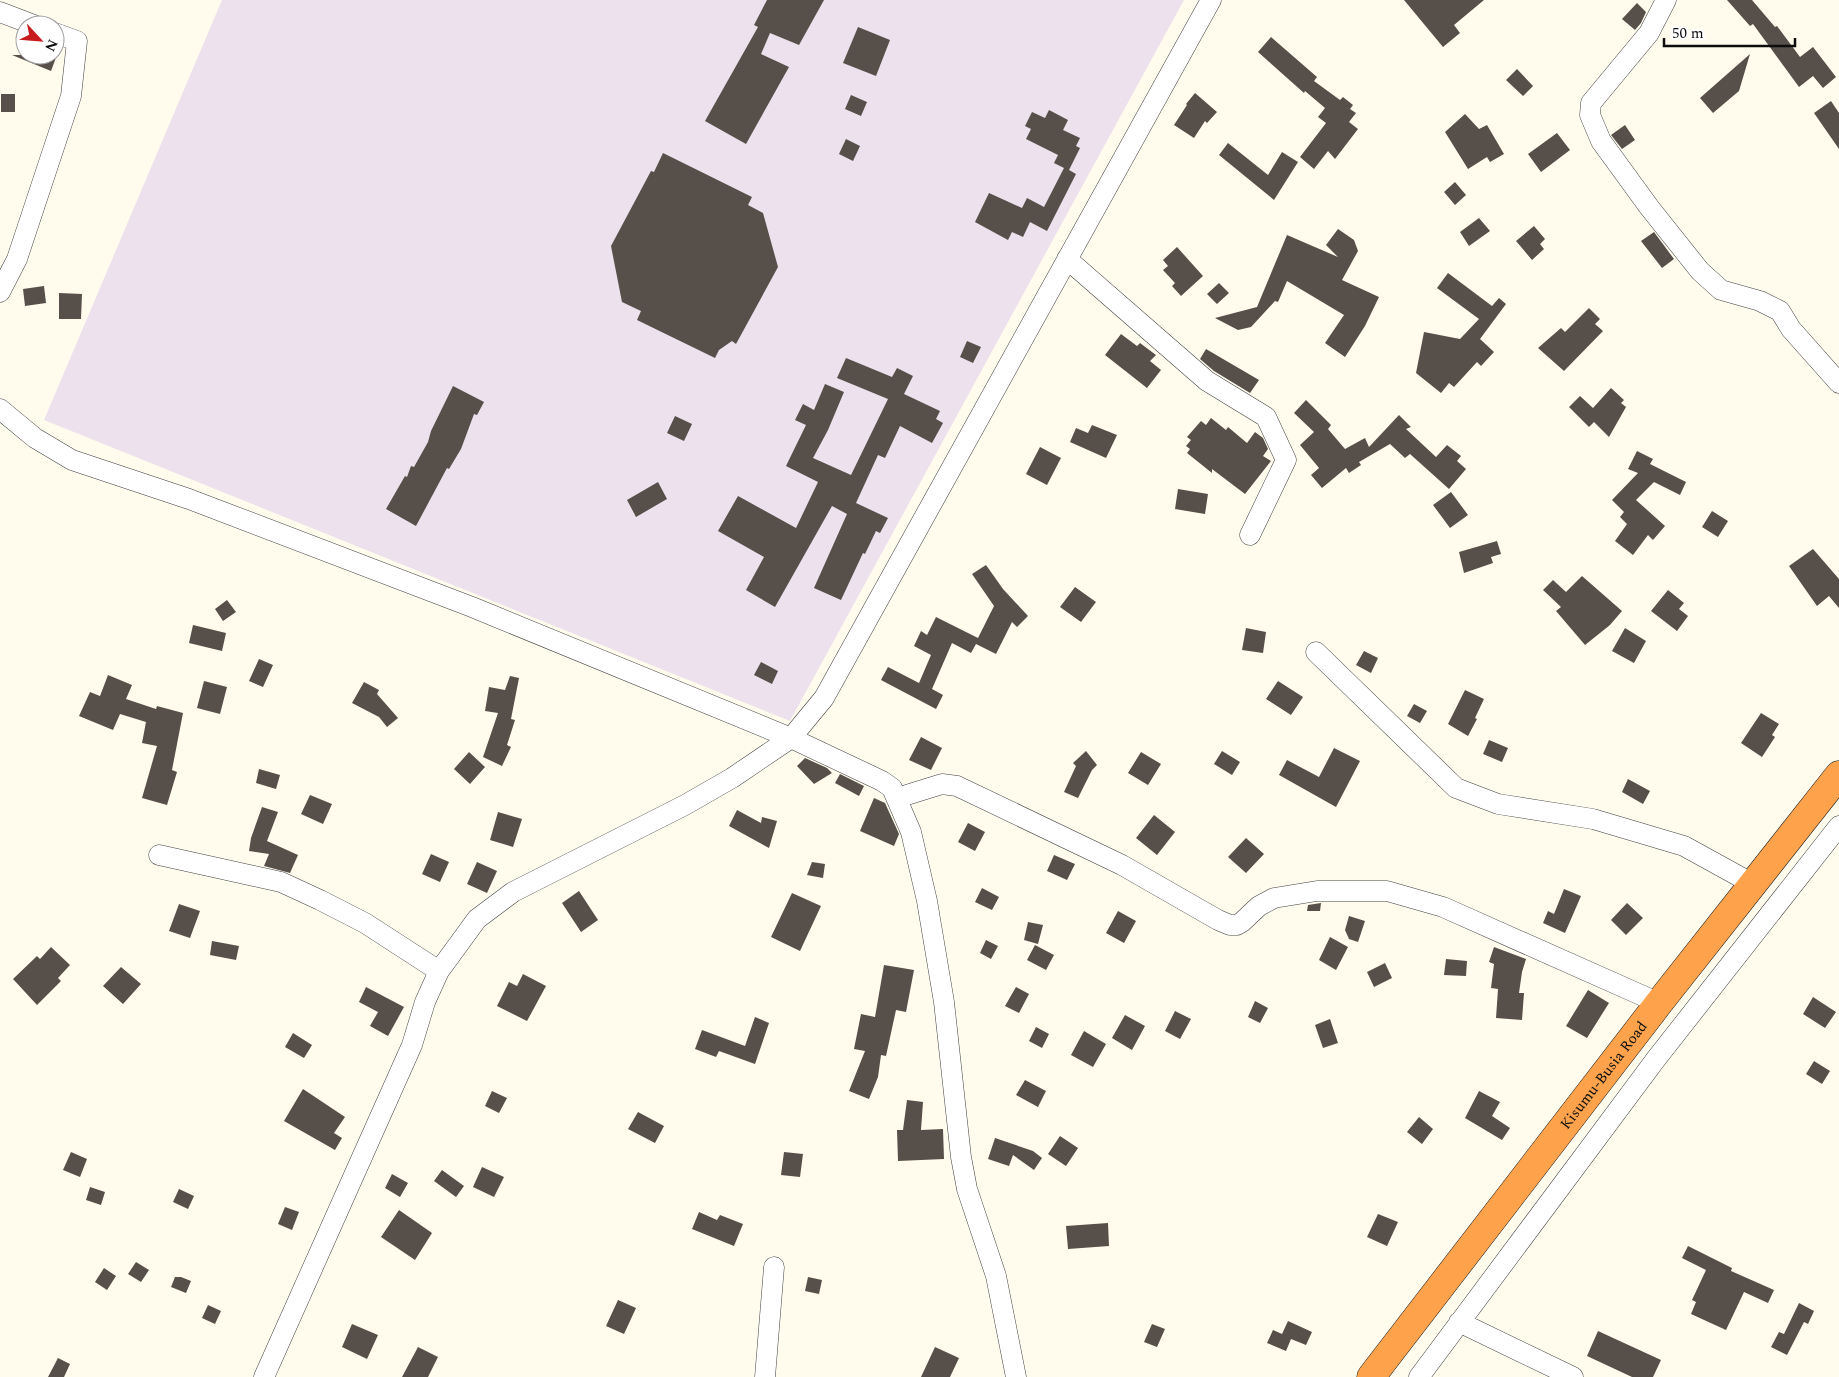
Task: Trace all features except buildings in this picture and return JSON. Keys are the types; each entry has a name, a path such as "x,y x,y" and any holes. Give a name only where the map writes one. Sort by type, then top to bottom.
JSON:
{"highway":[{"name":"Kisumu-Busia Road","path":"1370,1377 1658,1003 1839,775"}],"street":[{"path":"264,1377 412,1044 425,1002 439,971 477,919 513,892 685,805 732,778 791,738 824,698 1211,0"},
{"path":"1666,0 1649,34 1591,103 1590,115 1601,142 1700,271 1721,290 1760,301 1780,311 1791,329 1839,383"},
{"path":"0,12 15,18"},
{"path":"0,292 17,259 71,96 77,41 65,37"},
{"path":"1067,259 1207,381 1266,417 1286,460 1250,534"},
{"path":"0,409 34,438 72,460 189,499 472,606 791,738 882,781 892,788 911,832 927,901 944,1002 961,1157 968,1189 996,1276 1016,1377"},
{"path":"1316,652 1456,788 1498,804 1593,819 1684,846 1753,884"},
{"path":"897,798 942,784 957,786 1122,865 1230,925 1242,922 1259,906 1274,898 1317,891 1387,891 1443,907 1658,1003"},
{"path":"1419,1377 1656,1059 1839,826"},
{"path":"159,855 281,882 366,923 439,971"},
{"path":"765,1377 774,1267"},
{"path":"1459,1322 1573,1377"}],"shaded area":[{"path":"222,0 1184,0 790,721 44,420"}]}
